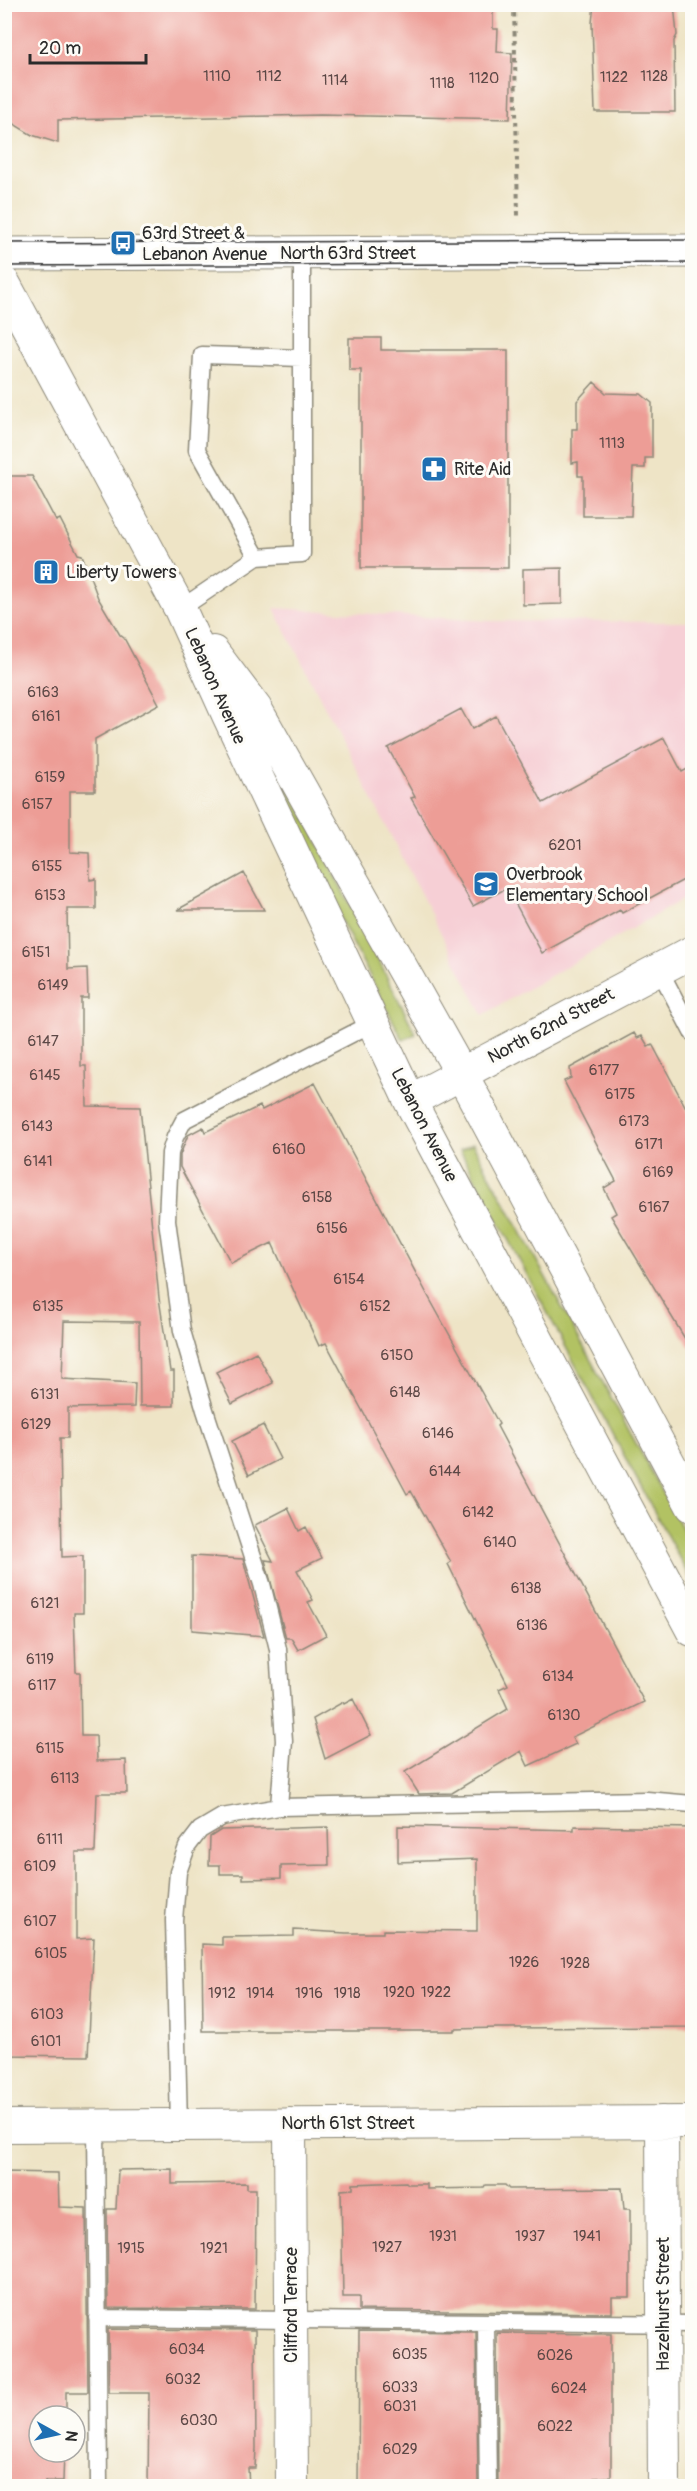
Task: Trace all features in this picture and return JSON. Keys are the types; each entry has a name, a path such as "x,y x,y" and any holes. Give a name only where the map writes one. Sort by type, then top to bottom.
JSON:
{"main road":[{"name":"North 63rd Street","path":"4,254 693,251"}],"street":[{"name":"Lebanon Avenue","path":"4,283 180,609 410,1101 691,1625"},
{"name":"Lebanon Avenue","path":"180,609 256,709 461,1073 693,1506"},
{"name":"North 62nd Street","path":"410,1101 693,952"},
{"name":"Hazelhurst Street","path":"662,2122 678,2323 664,2487"},
{"name":"North 61st Street","path":"4,2126 693,2122"},
{"name":"Clifford Terrace","path":"290,2124 292,2487"}],"lane":[{"path":"180,609 257,557 302,554 302,253"},
{"path":"257,557 197,450 202,355 302,358"},
{"path":"659,969 693,1032"},
{"path":"279,1807 285,1741 278,1649 262,1584 204,1410 182,1331 167,1220 170,1153 184,1120 373,1023"},
{"path":"179,2125 174,1920 178,1872 187,1847 200,1830 222,1817 279,1807 647,1800 693,1804"},
{"path":"96,2125 99,2487"},
{"path":"97,2318 291,2322 678,2323"},
{"path":"486,2323 488,2487"}],"path":[{"path":"514,4 518,252"}],"shaded area":[{"name":"Overbrook Elementary School","path":"274,608 491,621 692,622 692,894 483,1015"}],"green space":[{"path":"247,704 416,1034 403,1040 233,712"},
{"path":"473,1144 692,1546 692,1582 460,1150"}],"building":[{"path":"4,4 422,7 422,4 493,4 493,29 498,29 497,52 512,53 510,119 321,115 58,120 58,143 32,135 17,126 4,114"},
{"path":"594,4 674,4 677,35 674,41 675,112 595,112 592,23"},
{"name":"Rite Aid","path":"349,338 381,338 381,350 508,350 508,568 361,568 361,370 349,370"},
{"path":"594,382 606,393 641,394 652,403 652,458 645,458 645,468 633,468 631,516 583,516 583,476 578,476 578,462 572,463 572,429 577,429 577,401"},
{"path":"4,476 32,476 56,521 60,519 78,554 82,555 98,598 124,638 159,704 95,739 95,791 70,791 70,852 89,853 90,880 96,879 96,909 67,909 68,969 87,968 88,998 81,998 81,1066 86,1066 87,1106 140,1107 159,1298 170,1371 174,1371 174,1406 140,1406 139,1322 64,1321 62,1379 135,1383 134,1407 68,1408 68,1438 60,1438 62,1557 83,1556 83,1613 74,1613 76,1672 80,1672 81,1736 96,1736 97,1761 126,1760 127,1793 97,1793 95,1852 76,1852 76,1939 94,1938 88,2056 4,2055"},
{"path":"562,568 562,604 523,605 523,569"},
{"name":"Overbrook Elementary School","path":"461,709 472,729 496,716 543,803 664,738 682,772 693,766 693,875 622,913 620,910 542,953 507,888 473,906 411,798 415,797 388,748"},
{"path":"244,873 264,910 177,910"},
{"path":"634,1033 637,1038 642,1036 648,1046 652,1044 693,1121 693,1352 611,1216 616,1213 604,1188 616,1181 564,1081 571,1078 570,1068"},
{"path":"315,1083 499,1424 497,1426 644,1702 572,1737 576,1744 528,1766 521,1751 452,1793 419,1794 405,1772 508,1709 499,1689 508,1685 448,1564 451,1562 411,1491 407,1494 326,1343 319,1346 272,1243 231,1263 180,1167 180,1155 188,1135 203,1127 205,1132 260,1106 262,1110"},
{"path":"256,1352 273,1383 232,1404 216,1372"},
{"path":"263,1425 280,1459 249,1475 232,1441"},
{"path":"288,1508 299,1531 306,1527 322,1558 297,1570 313,1600 308,1602 326,1635 298,1650 291,1638 286,1638 265,1560 273,1561 255,1525"},
{"path":"192,1556 243,1559 264,1636 192,1630"},
{"path":"353,1699 371,1735 325,1759 313,1719"},
{"path":"398,1826 574,1830 574,1826 693,1828 693,2027 499,2028 454,2029 454,2031 203,2031 202,1944 222,1945 222,1937 294,1936 294,1930 346,1933 383,1933 383,1930 477,1931 477,1859 398,1862"},
{"path":"328,1827 329,1865 281,1866 281,1878 243,1879 243,1874 220,1874 220,1865 209,1865 210,1837 221,1830"},
{"path":"172,2169 172,2184 247,2183 247,2189 256,2189 255,2309 108,2308 107,2209 116,2209 118,2170"},
{"path":"4,2172 58,2173 59,2207 86,2208 88,2392 66,2392 66,2404 27,2404 27,2464 64,2464 63,2481 45,2481 46,2487 4,2487"},
{"path":"406,2182 408,2184 427,2184 427,2189 484,2188 486,2185 505,2185 509,2189 622,2188 624,2209 630,2209 630,2297 612,2297 612,2313 359,2310 359,2297 343,2297 341,2190 353,2189 353,2184"},
{"path":"108,2329 255,2330 256,2448 255,2468 248,2468 249,2487 148,2487 149,2393 109,2393"},
{"path":"359,2331 476,2332 478,2487 358,2487"},
{"path":"497,2333 611,2334 611,2477 594,2478 594,2487 498,2487"}],"tram line":[{"path":"4,243 692,240"},
{"path":"4,266 692,263"}],"place":[{"name":"63rd Street & Lebanon Avenue","path":"123,243"},
{"name":"Rite Aid","path":"434,469"},
{"name":"Liberty Towers","path":"46,572"},
{"name":"Overbrook Elementary School","path":"486,884"}]}
